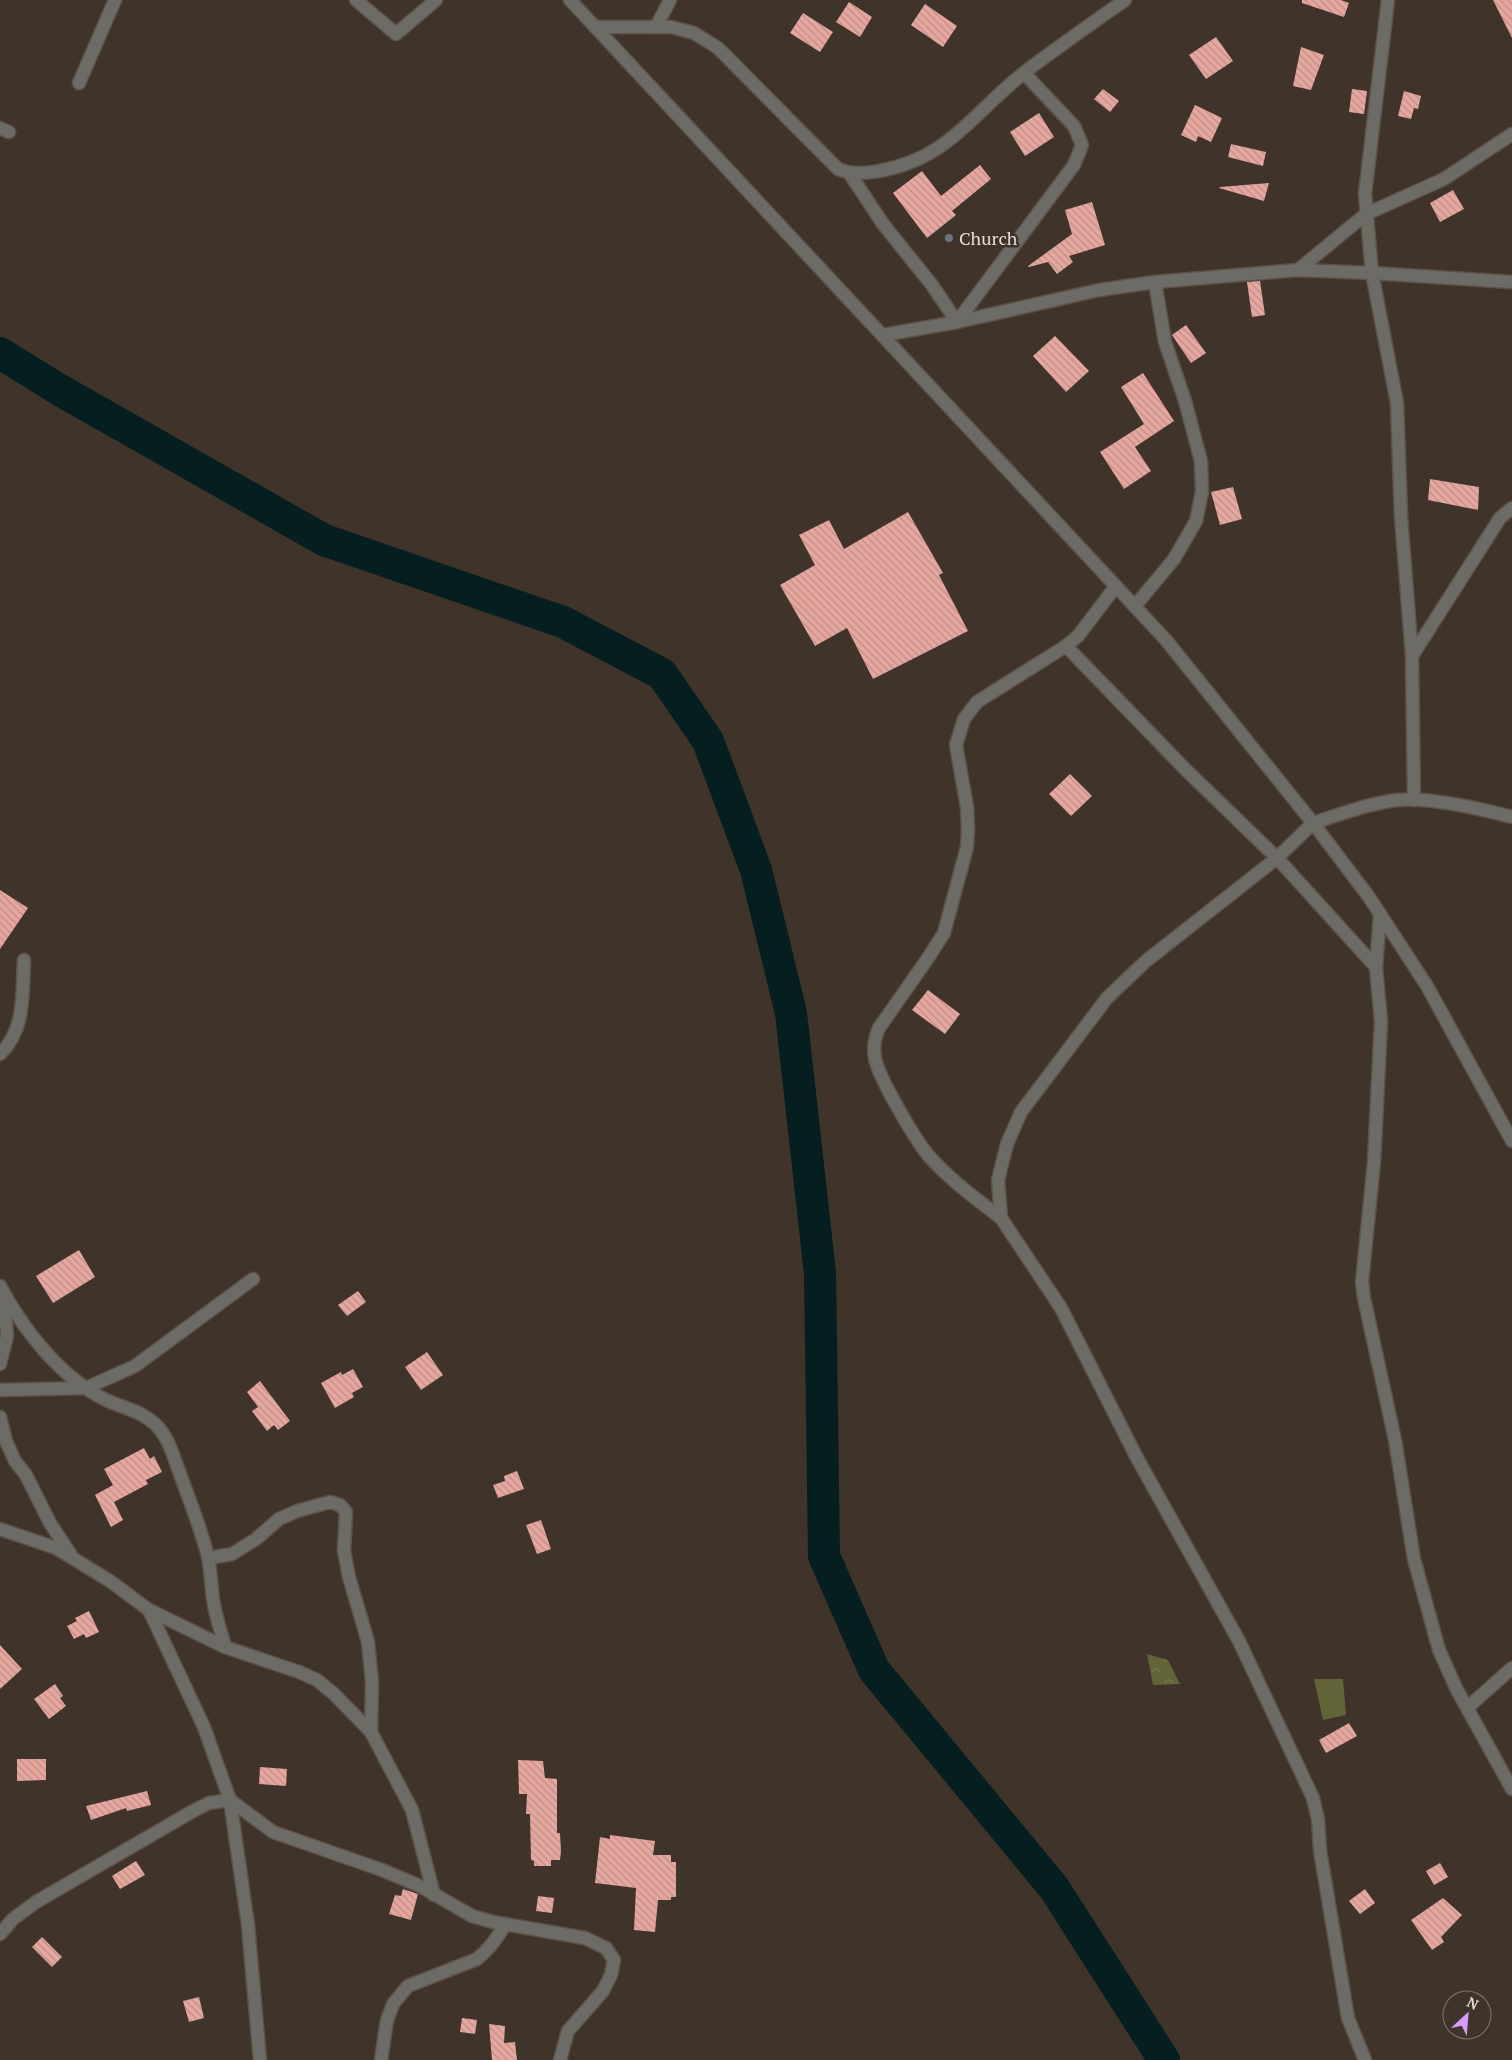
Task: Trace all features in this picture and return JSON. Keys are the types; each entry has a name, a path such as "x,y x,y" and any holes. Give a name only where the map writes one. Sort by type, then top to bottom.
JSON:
{"street":[{"path":"79,83 115,0"},
{"path":"356,0 396,34 436,0"},
{"path":"570,0 1166,640 1313,823 1380,914 1427,986 1512,1141"},
{"path":"656,27 670,0"},
{"path":"594,27 671,27 694,33 718,48 838,169 850,174 898,167 926,156 951,140 1024,73 1124,0"},
{"path":"1388,0 1365,194 1372,273 1397,403 1401,516 1412,656 1414,800"},
{"path":"957,322 1074,166 1082,145 1074,126 1024,73"},
{"path":"1298,270 1366,214 1444,179 1512,134"},
{"path":"850,174 883,224 932,285 957,322"},
{"path":"883,336 957,322 1099,290 1155,282 1298,270 1512,282"},
{"path":"1135,606 1174,559 1196,521 1202,492 1201,461 1185,401 1165,342 1155,282"},
{"path":"1412,656 1500,518 1512,508"},
{"path":"1116,586 1078,636 1066,646 977,702 964,719 956,745 967,807 967,847 944,933 879,1028 874,1040 875,1060 880,1074 908,1125 928,1155 962,1188 1001,1218 1061,1308 1137,1458 1239,1641 1313,1798 1318,1819 1320,1850 1348,2018 1365,2060"},
{"path":"1066,646 1184,768 1277,858 1376,967"},
{"path":"1001,1218 998,1180 1007,1144 1021,1112 1033,1093 1107,998 1146,961 1277,858 1313,823 1343,813 1398,800 1414,800 1474,808 1512,816"},
{"path":"1380,914 1376,967 1381,1022 1374,1162 1362,1282 1364,1298 1395,1440 1414,1559 1439,1650 1457,1690 1488,1749 1512,1789"},
{"path":"0,1054 7,1047 20,1023 24,960"},
{"path":"0,1390 86,1388 135,1366 253,1279"},
{"path":"2,1290 11,1306 36,1340 62,1368 86,1388 105,1399 135,1410 155,1424 166,1436 209,1558 213,1599 225,1647"},
{"path":"0,1364 7,1336 2,1290"},
{"path":"0,1417 6,1441 15,1460 26,1475 50,1523 72,1557"},
{"path":"209,1558 232,1554 256,1539 279,1520 297,1511 330,1502 340,1506 346,1512 344,1551 349,1577 368,1642 372,1682 371,1732"},
{"path":"0,1529 56,1548 110,1581 149,1610 225,1647 317,1680 347,1705 371,1732 412,1810 434,1895"},
{"path":"149,1610 204,1727 230,1800 248,1925 260,2060"},
{"path":"1467,1708 1512,1668"},
{"path":"0,1934 13,1919 69,1882 193,1811 209,1803 230,1800 273,1832 382,1870 420,1886 472,1916 584,1938 606,1948 614,1960 611,1975 603,1991 568,2031 560,2060"},
{"path":"381,2060 387,2020 393,2004 408,1986 477,1958 494,1942 506,1924"}],"green space":[{"path":"1147,1654 1168,1660 1180,1684 1153,1685"},
{"path":"1314,1679 1343,1679 1346,1715 1323,1720"}],"building":[{"path":"1302,0 1341,0 1349,3 1344,17 1302,3"},
{"path":"1493,0 1512,0 1512,38"},
{"path":"849,2 872,17 860,37 836,22"},
{"path":"925,4 957,26 943,47 911,25"},
{"path":"803,13 833,32 820,52 790,33"},
{"path":"1216,37 1233,61 1206,79 1189,55"},
{"path":"1301,47 1324,55 1311,90 1293,86"},
{"path":"1103,89 1119,101 1110,112 1094,99"},
{"path":"1352,89 1367,91 1364,114 1349,112"},
{"path":"1404,91 1421,96 1418,109 1414,108 1411,119 1398,116"},
{"path":"1195,105 1222,118 1211,142 1198,136 1196,142 1181,135"},
{"path":"1039,113 1054,137 1025,156 1010,132"},
{"path":"1231,144 1266,152 1263,166 1228,157"},
{"path":"980,165 991,179 952,211 956,215 927,238 893,193 922,171 941,196"},
{"path":"1269,183 1264,201 1219,188 1220,187"},
{"path":"1453,190 1464,209 1440,222 1430,203"},
{"path":"1092,202 1105,245 1069,256 1073,262 1057,274 1048,262 1029,267 1072,234 1065,210"},
{"path":"1260,281 1265,315 1252,317 1247,282"},
{"path":"1186,325 1206,353 1191,363 1172,335"},
{"path":"1055,336 1089,371 1066,392 1033,356"},
{"path":"1143,373 1174,421 1135,447 1151,471 1124,489 1100,452 1144,424 1121,387"},
{"path":"1430,479 1479,487 1478,510 1428,500"},
{"path":"1233,487 1242,519 1220,525 1211,492"},
{"path":"908,512 943,573 939,575 968,631 873,679 847,628 815,646 780,585 815,565 799,535 829,520 844,549"},
{"path":"1070,774 1092,796 1071,816 1049,794"},
{"path":"0,890 28,908 0,949"},
{"path":"928,990 960,1014 945,1034 912,1010"},
{"path":"79,1250 95,1277 53,1303 36,1276"},
{"path":"358,1291 366,1302 347,1316 338,1305"},
{"path":"427,1352 443,1375 421,1390 405,1367"},
{"path":"353,1369 363,1387 352,1393 354,1397 335,1408 321,1383 341,1372 342,1375"},
{"path":"260,1381 290,1421 278,1430 274,1425 267,1431 252,1411 258,1407 247,1392"},
{"path":"144,1448 150,1459 154,1456 162,1472 146,1480 148,1484 114,1502 123,1520 111,1527 95,1495 113,1485 104,1469"},
{"path":"517,1471 524,1489 498,1498 493,1485 505,1481 504,1476"},
{"path":"541,1520 551,1549 537,1554 526,1525"},
{"path":"89,1611 99,1632 86,1638 84,1634 74,1639 67,1626 77,1621 75,1618"},
{"path":"0,1645 22,1669 0,1689"},
{"path":"55,1684 63,1696 60,1698 66,1706 49,1719 34,1699"},
{"path":"1349,1723 1357,1736 1326,1753 1319,1740"},
{"path":"17,1759 46,1759 46,1780 17,1781"},
{"path":"518,1760 543,1761 545,1778 557,1779 557,1833 560,1833 561,1851 560,1860 551,1860 551,1866 534,1866 534,1861 531,1860 530,1814 526,1814 527,1794 519,1794"},
{"path":"260,1767 287,1769 286,1786 259,1784"},
{"path":"147,1791 151,1805 127,1811 126,1808 91,1820 86,1806"},
{"path":"610,1835 655,1841 653,1855 671,1855 671,1862 676,1862 676,1897 671,1897 671,1900 658,1900 655,1932 634,1930 636,1888 595,1883 600,1837 610,1839"},
{"path":"136,1861 145,1875 120,1889 112,1876"},
{"path":"1440,1863 1448,1877 1434,1885 1426,1871"},
{"path":"403,1889 418,1894 411,1920 389,1914 395,1895 401,1896"},
{"path":"1365,1889 1375,1903 1360,1914 1349,1901"},
{"path":"538,1896 554,1898 552,1913 536,1911"},
{"path":"1443,1898 1462,1915 1441,1937 1444,1942 1432,1950 1411,1920"},
{"path":"42,1937 62,1957 52,1967 32,1947"},
{"path":"199,1997 204,2018 189,2022 183,2001"},
{"path":"462,2018 477,2020 475,2034 460,2032"},
{"path":"489,2024 505,2026 504,2043 515,2042 517,2060 492,2060"}],"waterway":[{"path":"0,353 58,389 324,540 563,622 662,674 708,741 756,870 791,1013 820,1273 824,1556 874,1670 1054,1888 1164,2060"}],"place":[{"name":"Church","path":"949,238"}]}
